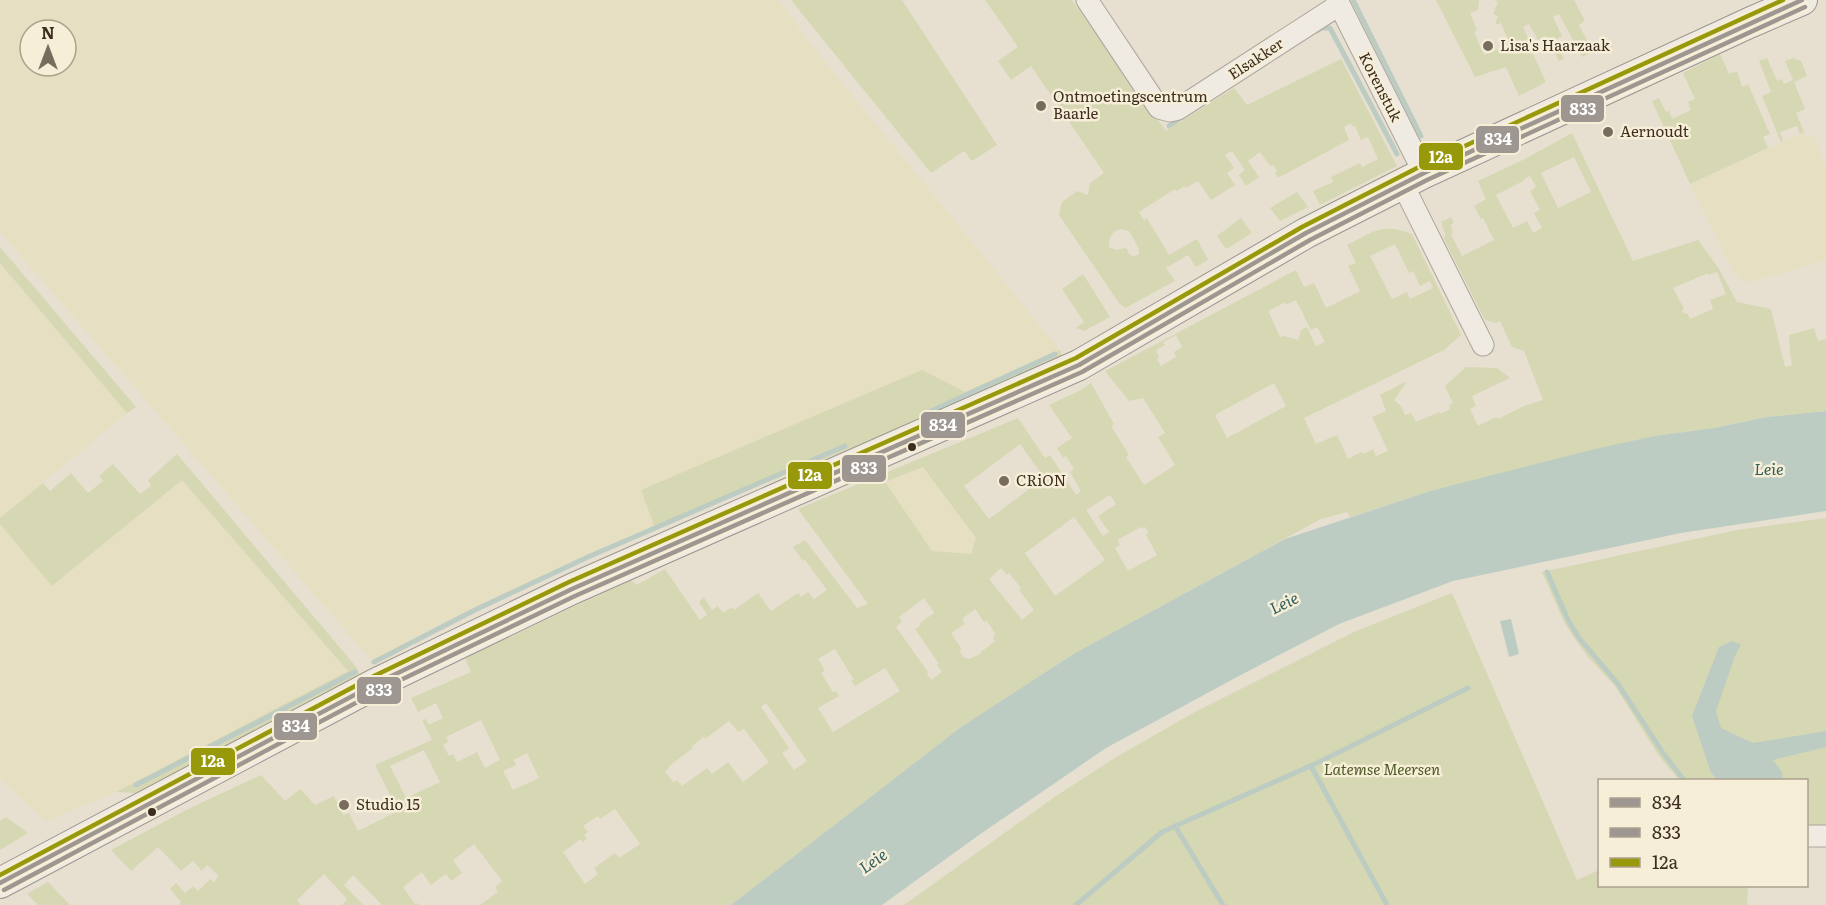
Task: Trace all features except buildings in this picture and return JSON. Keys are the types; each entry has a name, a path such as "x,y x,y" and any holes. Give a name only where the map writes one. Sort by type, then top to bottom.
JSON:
{"main road":[{"path":"0,883 377,683 562,594 1080,365 1306,233 1413,179 1802,0"}],"street":[{"name":"Elsakker","path":"1087,0 1159,108 1170,111 1178,109 1338,3"},
{"name":"Korenstuk","path":"1338,3 1483,345"},
{"path":"1808,836 1826,836"}],"shaded area":[{"path":"0,0 779,0 809,42 1060,350 965,392 641,490 655,528 371,660 0,232"},
{"path":"1804,132 1806,137 1813,135 1826,167 1826,261 1748,282 1739,279 1690,184"},
{"path":"0,263 127,413 0,518"},
{"path":"923,466 976,538 972,554 932,551 885,483"},
{"path":"182,480 349,671 116,792 46,822 0,779 0,524 53,586"}],"green space":[{"path":"791,0 902,0 997,145 972,161 964,151 931,173"},
{"path":"985,0 1072,0 1166,131 1234,88 1247,105 1341,59 1397,166 1320,205 1313,191 1333,182 1331,177 1360,163 1362,167 1378,159 1368,137 1361,140 1355,126 1353,127 1351,123 1344,127 1349,140 1278,178 1273,165 1270,166 1260,152 1248,161 1259,177 1246,186 1239,175 1245,170 1232,151 1225,155 1234,168 1227,173 1235,185 1211,200 1198,181 1186,188 1184,186 1177,191 1175,189 1139,212 1144,220 1147,218 1169,255 1197,239 1208,260 1196,267 1188,255 1166,268 1175,281 1125,308 1119,303 1059,215 1062,202 1077,191 1088,195 1090,183 1104,173 1031,66 1011,80 998,61 1018,47","holes":["1121,229 1129,231 1139,249 1139,254 1134,256 1130,255 1126,248 1116,250 1109,247 1110,237 1115,231"]},
{"path":"1436,0 1479,0 1478,10 1470,13 1477,30 1474,32 1484,55 1510,45 1501,23 1495,25 1498,16 1493,14 1498,2 1494,0 1574,0 1585,21 1579,25 1593,52 1582,57 1559,14 1553,17 1562,36 1554,40 1564,59 1559,61 1546,36 1538,40 1529,24 1523,27 1546,82 1519,96 1506,67 1475,77"},
{"path":"1720,54 1729,74 1737,71 1742,87 1748,84 1770,134 1763,137 1768,148 1690,184 1652,101 1659,98 1672,119 1691,110 1688,102 1695,99 1683,73"},
{"path":"1767,58 1777,81 1782,79 1784,84 1793,80 1785,61 1793,58 1801,61 1807,76 1794,82 1805,109 1796,113 1804,132 1800,134 1797,126 1780,132 1783,141 1781,142 1762,96 1771,92 1759,61"},
{"path":"1572,133 1633,261 1698,240 1719,269 1737,302 1771,309 1785,367 1792,365 1789,335 1814,328 1818,341 1826,339 1826,411 1767,417 1714,428 1655,436 1430,491 1350,517 1347,512 1321,519 1075,653 961,727 731,905 480,905 498,892 495,887 502,881 474,844 453,860 462,873 451,881 446,874 431,885 422,872 403,887 415,904 419,905 382,905 353,875 344,885 363,905 342,905 347,899 324,874 297,900 301,905 179,905 181,902 170,889 176,883 185,893 193,886 198,891 210,879 214,882 219,876 207,865 202,871 193,861 181,871 158,847 131,871 111,850 190,808 261,775 285,801 300,789 315,805 334,796 343,815 349,813 358,831 398,811 375,765 432,740 422,720 426,719 429,725 443,718 436,703 418,712 411,698 471,672 465,658 630,580 637,585 665,569 700,620 707,615 699,602 704,597 712,610 718,606 723,613 732,607 734,610 758,593 771,611 798,593 801,597 808,592 814,599 827,590 793,547 805,540 857,608 868,604 798,509 1018,418 1045,458 1050,455 1076,495 1081,491 1070,472 1074,469 1066,456 1063,458 1057,448 1072,438 1049,405 1091,383 1114,424 1111,426 1129,455 1126,457 1144,485 1175,465 1158,437 1165,433 1143,398 1129,401 1105,371 1296,270 1304,287 1314,283 1326,308 1360,291 1348,266 1356,263 1347,245 1379,230 1393,229 1412,234 1461,335 1444,350 1304,418 1316,444 1337,435 1348,459 1373,449 1376,456 1388,451 1372,417 1386,411 1380,395 1407,381 1394,400 1401,406 1405,415 1411,413 1416,422 1439,412 1441,414 1450,409 1449,405 1453,403 1445,386 1466,367 1497,368 1510,378 1472,396 1476,406 1470,409 1478,426 1543,400 1524,351 1512,347 1500,321 1496,323 1485,320 1444,239 1445,234 1441,222 1451,217 1454,223 1450,225 1453,232 1451,234 1462,256 1494,240 1474,206 1486,199 1478,181","holes":["1574,157 1591,192 1558,208 1541,173","1530,176 1536,187 1530,191 1540,210 1534,213 1542,228 1533,233 1527,221 1513,228 1496,195","1395,244 1409,273 1413,271 1420,286 1430,281 1433,288 1410,299 1407,292 1392,299 1370,256","1717,272 1726,294 1710,300 1713,309 1690,319 1687,313 1684,314 1682,310 1684,309 1673,288 1708,273 1709,275","1296,300 1311,330 1317,327 1325,342 1316,346 1307,327 1301,330 1298,340 1280,337 1268,311","1176,335 1182,347 1174,352 1176,357 1161,366 1156,350 1165,345 1163,342","1274,383 1286,406 1227,438 1215,415","1020,444 1044,478 989,519 964,486","923,467 976,538 971,554 932,551 885,482","1110,495 1116,504 1098,516 1109,532 1103,536 1086,510","1074,517 1105,560 1055,596 1025,553","1145,527 1149,533 1146,535 1157,555 1128,571 1115,548 1120,545 1117,540","1001,568 1007,575 1009,573 1021,588 1019,590 1034,610 1022,620 989,579","924,598 935,614 915,629 942,672 931,680 928,672 896,627 902,622 899,617","975,609 995,633 993,638 995,641 980,654 969,659 964,658 960,652 961,648 951,633 965,624 962,619","835,649 854,680 851,681 855,686 885,668 900,691 833,732 818,708 839,696 836,691 833,692 821,673 825,671 818,659","766,703 807,761 794,770 782,753 789,748 761,707","481,720 500,760 485,768 477,752 457,762 453,754 449,756 443,745 448,742 446,737","729,721 738,732 744,729 769,762 743,782 728,762 712,774 707,768 682,786 677,780 673,782 665,772 669,766 693,748 692,746 703,737 705,739","424,750 440,782 406,798 390,766","527,753 539,778 513,790 503,771 516,765 514,760","615,809 640,844 619,858 615,853 594,868 598,874 585,884 563,852 581,839 583,842 587,839 584,835 588,832 583,826"]},
{"path":"1297,192 1308,207 1280,221 1270,208"},
{"path":"1241,218 1252,233 1226,249 1217,236"},
{"path":"0,247 136,407 127,413 0,263"},
{"path":"1083,274 1110,317 1084,331 1076,328 1084,322 1062,289"},
{"path":"1060,350 1062,358 940,412 655,528 641,490 922,370 965,392"},
{"path":"177,454 357,668 360,675 152,786 136,793 116,792 348,671 182,480 52,586 0,524 0,518 43,483 50,491 71,473 88,493 103,481 99,476 113,464 140,494 151,486 148,480"},
{"path":"1826,518 1826,830 1808,831 1808,779 1678,779 1659,756 1615,686 1575,639 1564,622 1542,572 1737,530"},
{"name":"Latemse Meersen","path":"1452,593 1577,880 1598,870 1598,887 1748,887 1747,905 904,905 1056,796 1113,759 1193,713 1356,631"},
{"path":"6,817 28,833 0,850 0,821"},
{"path":"48,882 70,905 38,905 27,894"}],"water":[{"name":"Leie","path":"1826,411 1826,511 1681,533 1453,581 1339,624 1106,748 882,905 731,905 961,727 1075,653 1285,539 1430,491 1595,449 1655,436 1714,428 1767,417"},
{"path":"1511,619 1519,654 1509,657 1500,621"},
{"path":"1732,641 1741,645 1716,711 1721,728 1753,743 1826,731 1826,747 1773,760 1782,772 1783,779 1717,779 1711,773 1692,716 1719,647"}],"waterway":[{"path":"1353,0 1421,136"},
{"path":"1317,31 1321,28 1330,28 1397,154"},
{"path":"1169,126 1182,117"},
{"path":"927,413 1055,354"},
{"path":"374,662 475,610 588,557 845,446"},
{"path":"1547,572 1568,620 1579,638 1618,684 1663,753 1683,779"},
{"path":"136,785 355,672"},
{"path":"1076,905 1162,832 1317,763 1468,688"},
{"path":"1311,766 1387,905"},
{"path":"1175,826 1223,905"}],"transit line":[{"name":"12a","path":"0,875 374,676 569,582 1076,358 1302,227 1421,166 1783,0"},
{"name":"834","path":"0,883 377,683 572,589 1079,365 1306,233 1424,173 1802,0"},
{"name":"833","path":"4,890 380,690 575,596 1082,372 1310,240 1427,180 1805,7"}],"place":[{"name":"Lisa's Haarzaak","path":"1488,46"},
{"name":"Ontmoetingscentrum Baarle","path":"1041,106"},
{"name":"Aernoudt","path":"1608,132"},
{"name":"CRiON","path":"1004,481"},
{"name":"Studio 15","path":"344,805"}]}
